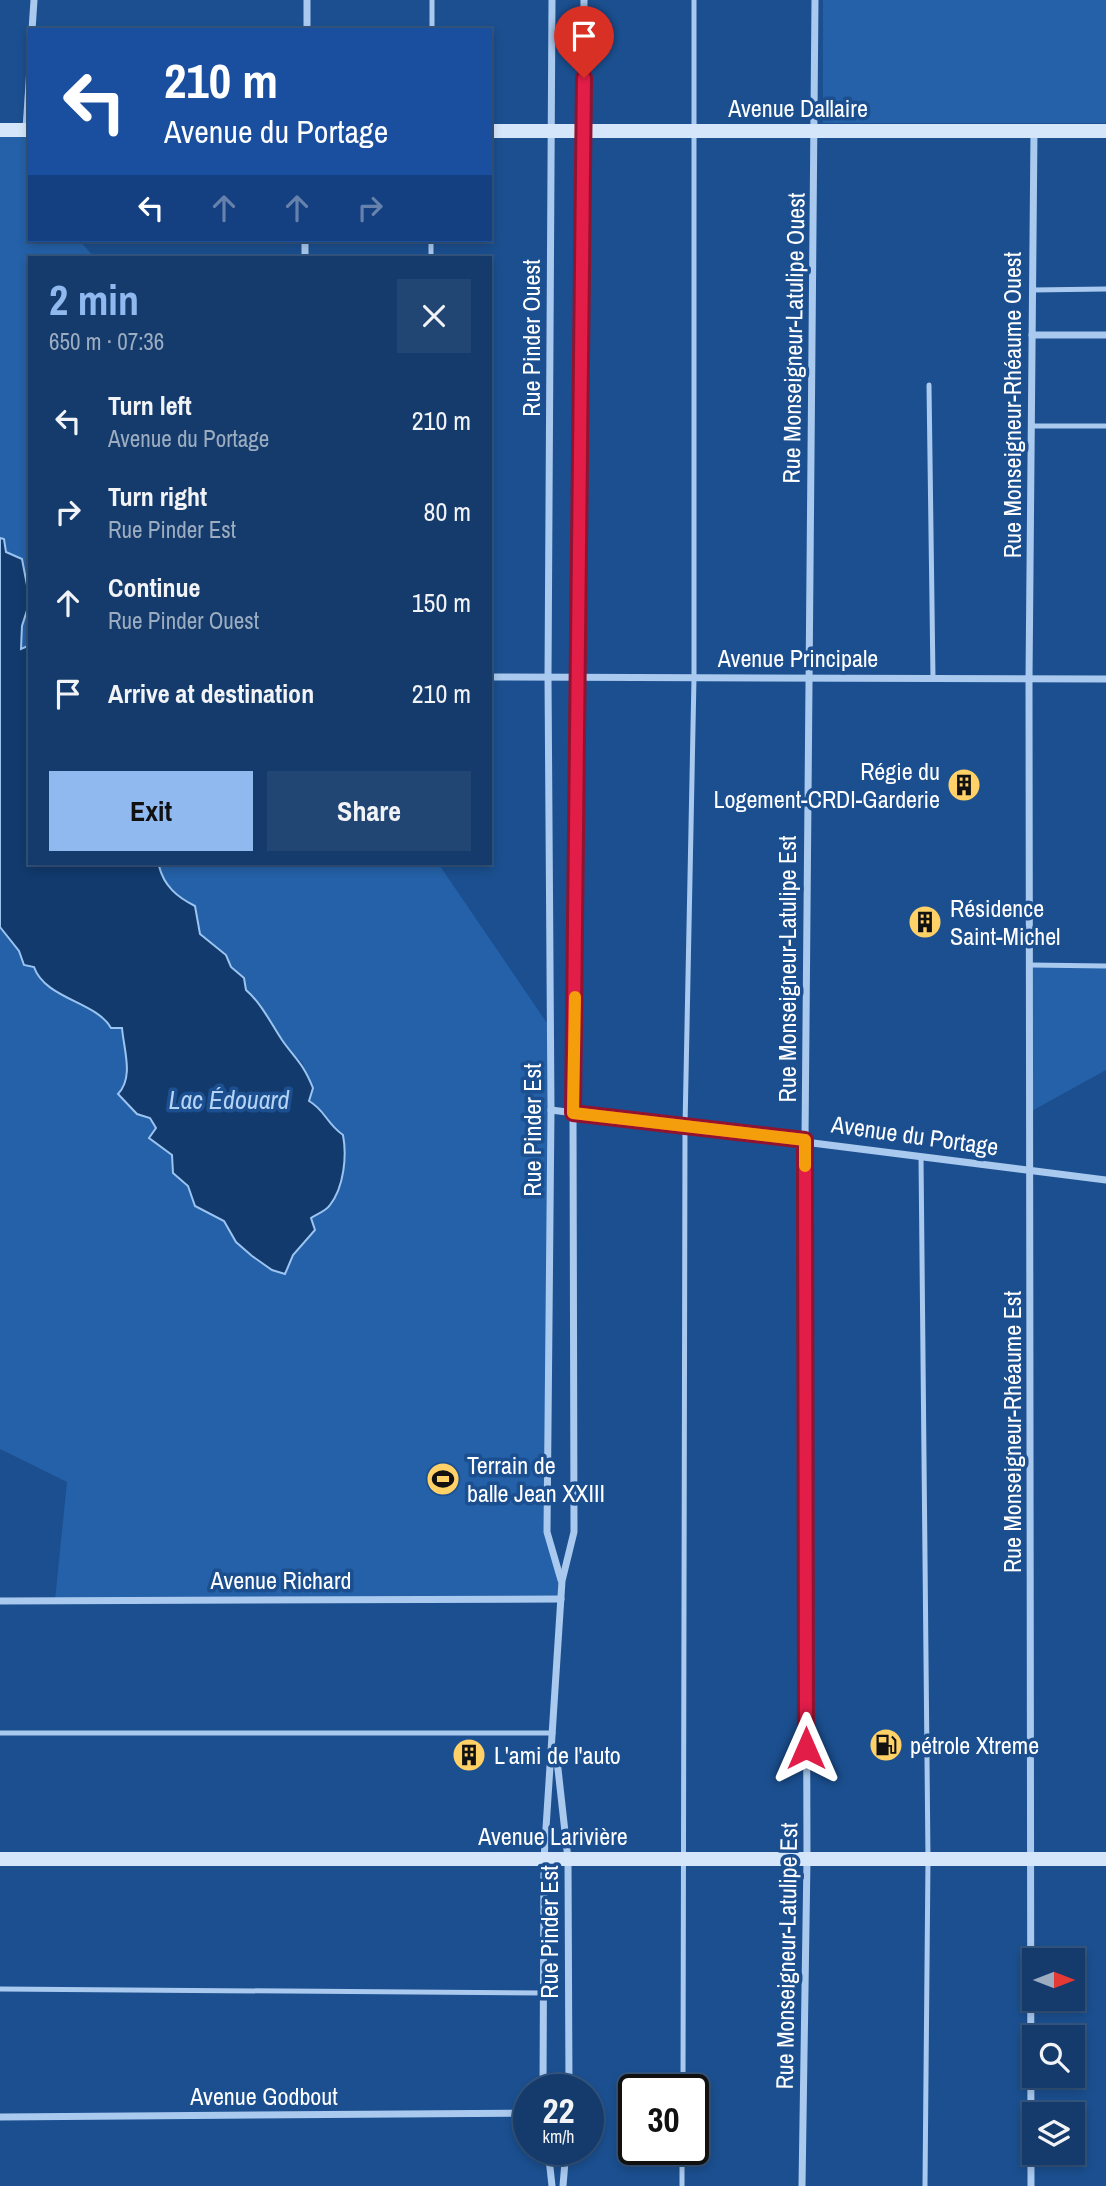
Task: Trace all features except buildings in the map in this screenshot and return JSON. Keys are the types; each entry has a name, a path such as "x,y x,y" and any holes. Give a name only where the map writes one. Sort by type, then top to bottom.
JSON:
{"main road":[{"path":"0,130 28,130"},
{"name":"Avenue Dallaire","path":"492,131 1106,131"},
{"name":"Avenue Larivière","path":"0,1859 1106,1859"}],"street":[{"path":"32,28 34,0"},
{"path":"307,0 307,28"},
{"name":"Rue Pinder Ouest","path":"548,677 552,0"},
{"name":"Rue Pinder Ouest","path":"578,677 584,0"},
{"name":"Rue Monseigneur-Latulipe Ouest","path":"808,677 815,131 814,0"},
{"name":"Rue Monseigneur-Rhéaume Ouest","path":"1029,679 1034,131"},
{"path":"1032,335 1106,335"},
{"name":"Avenue Principale","path":"492,677 1106,679"},
{"name":"Rue Pinder Est","path":"548,677 551,1110 547,1532 562,1581"},
{"name":"Rue Pinder Est","path":"543,2074 544,1859 562,1581 574,1532 573,1113 578,677"},
{"name":"Rue Monseigneur-Latulipe Est","path":"802,2186 807,1859 805,1140 808,677"},
{"name":"Rue Monseigneur-Rhéaume Est","path":"1029,679 1031,2186"},
{"name":"Avenue du Portage","path":"551,1110 1106,1180"},
{"name":"Avenue Richard","path":"0,1601 561,1599"},
{"name":"Rue Pinder Est","path":"554,1733 568,1859 569,2074"},
{"name":"Avenue Godbout","path":"0,2117 513,2113"},
{"path":"550,2165 552,2186"},
{"path":"563,2186 565,2165"}],"lane":[{"path":"432,0 432,28"},
{"path":"683,2074 685,1126 694,678 694,0"},
{"path":"1032,289 1106,289"},
{"path":"929,385 933,678"},
{"path":"1032,426 1106,426"},
{"path":"1030,965 1106,966"},
{"path":"921,1156 928,1859 925,2186"},
{"path":"0,1733 554,1733"},
{"path":"0,1989 544,1993"},
{"path":"682,2165 682,2186"}],"shaded area":[{"path":"823,0 1106,0 1106,123 823,123"},
{"path":"0,130 28,130 28,242 81,242 93,256 28,256 28,585 23,577 22,559 6,552 4,539 0,538"},
{"path":"28,607 28,646 21,650 22,626"},
{"path":"439,865 551,1029 547,1532 562,1581 561,1599 55,1600 67,1482 0,1449 0,927 19,951 24,965 34,967 46,983 122,1028 127,1071 123,1087 118,1094 137,1113 150,1118 156,1128 149,1138 172,1155 173,1173 188,1186 195,1206 224,1221 236,1242 293,1255 314,1230 311,1218 329,1206 338,1181 336,1149 325,1120 308,1101 303,1063 287,1048 260,1003 246,990 244,978 230,967 226,955 200,934 195,906 172,890 164,880 159,866"},
{"path":"1030,965 1106,966 1106,1070 1030,1112"}],"water":[{"name":"Lac Édouard","path":"0,538 4,539 6,552 22,559 28,590 21,649 28,646 28,865 159,866 172,890 195,906 200,934 226,955 231,967 244,978 246,990 261,1007 302,1067 313,1088 309,1101 319,1108 343,1135 344,1162 335,1198 324,1211 311,1218 315,1230 293,1255 285,1274 272,1270 252,1256 236,1242 224,1221 195,1206 188,1186 173,1173 172,1155 149,1138 156,1128 150,1118 137,1114 118,1094 126,1080 127,1072 122,1028 111,1028 95,1012 49,986 40,978 34,967 24,965 19,951 0,927"}],"slow traffic":[{"path":"575,997 573,1113 805,1140 805,1166"}],"place":[{"name":"Régie du Logement-CRDI-Garderie","path":"964,785"},
{"name":"Résidence Saint-Michel","path":"925,922"},
{"name":"Terrain de balle Jean XXIII","path":"443,1479"},
{"name":"pétrole Xtreme","path":"886,1745"},
{"name":"L'ami de l'auto","path":"469,1755"}],"route":[{"path":"584,78 573,1113 805,1140 806,1748"}]}
